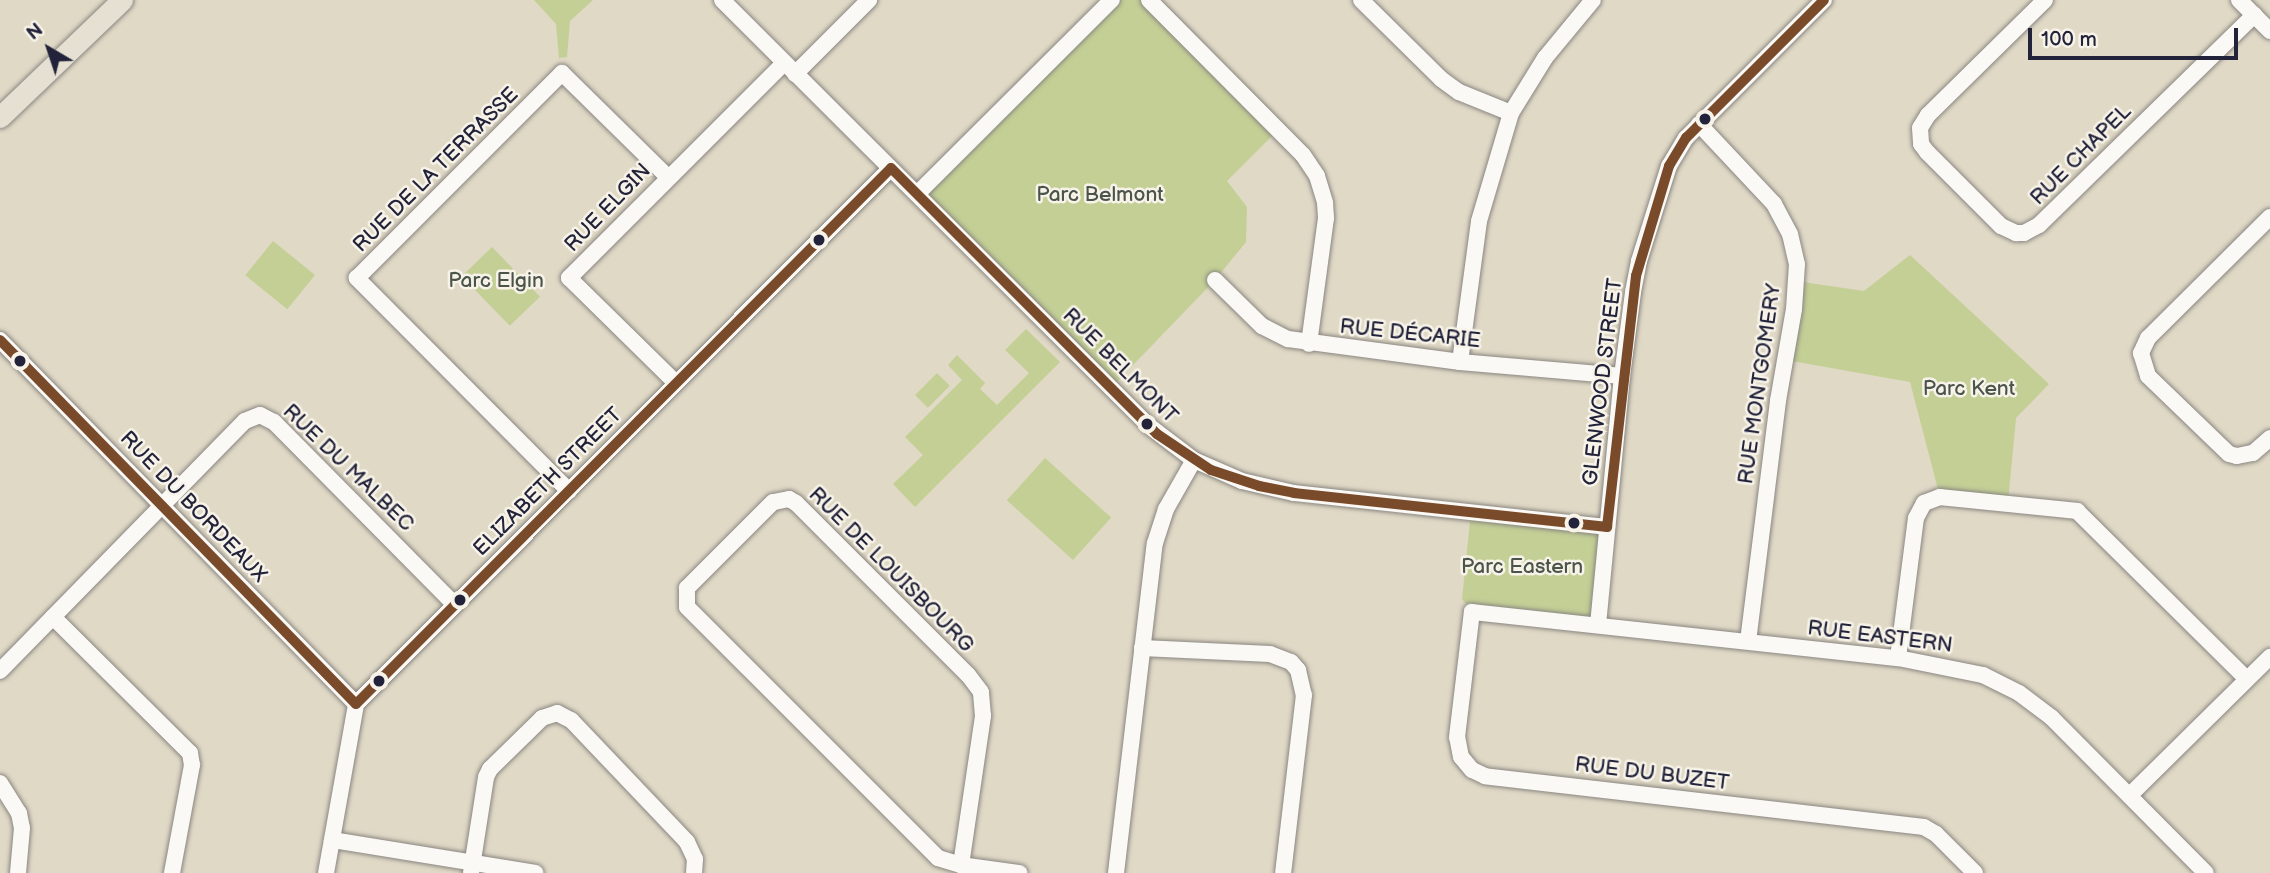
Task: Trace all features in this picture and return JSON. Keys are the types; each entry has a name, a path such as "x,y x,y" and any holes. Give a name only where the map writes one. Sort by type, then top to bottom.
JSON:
{"main road":[{"path":"0,117 121,0"}],"street":[{"name":"RUE BELMONT","path":"722,0 1149,426 1194,460 1250,484 1294,493 1607,527"},
{"name":"RUE ELGIN","path":"676,383 569,278 668,177 869,0"},
{"path":"917,194 1112,0"},
{"path":"1149,0 1303,155 1317,176 1325,203 1326,218 1309,344"},
{"path":"1361,0 1441,79 1459,92 1511,113"},
{"name":"GLENWOOD STREET","path":"1598,625 1622,376 1639,261 1663,181 1676,151 1699,124 1824,0"},
{"name":"RUE CHAPEL","path":"2045,0 1928,115 1920,128 1922,144 1927,152 2001,226 2016,233 2024,233 2039,225 2254,15"},
{"path":"2239,0 2270,31"},
{"path":"1460,362 1479,221 1511,113 1584,3"},
{"name":"RUE DE LA TERRASSE","path":"569,491 357,278 562,73 668,177"},
{"name":"RUE MONTGOMERY","path":"1699,124 1774,204 1790,234 1797,264 1794,309 1778,401 1748,642"},
{"name":"ELIZABETH STREET","path":"356,704 891,168"},
{"path":"2270,216 2148,338 2141,353 2148,376 2229,454 2237,456 2253,453 2270,438"},
{"name":"RUE DÉCARIE","path":"1215,280 1270,332 1309,344 1460,362 1622,376"},
{"name":"RUE DU BORDEAUX","path":"0,340 356,704"},
{"name":"RUE DU MALBEC","path":"0,671 245,421 260,415 267,416 455,604"},
{"path":"1116,873 1159,525 1194,460"},
{"path":"1898,658 1916,518 1924,503 1940,497 2077,511 2247,679"},
{"name":"RUE DE LOUISBOURG","path":"961,865 983,716 981,692 968,675 796,503 789,499 773,502 687,588 687,607 929,851 938,858 961,865 1019,873"},
{"name":"RUE EASTERN","path":"1472,612 1898,658 1962,669 2019,693 2052,718 2206,873"},
{"name":"RUE DU BUZET","path":"1472,612 1457,737 1461,757 1478,773 1924,827 1936,834 1975,873"},
{"path":"53,617 190,753 191,765 172,873"},
{"path":"1142,648 1270,653 1291,662 1298,670 1304,695 1283,873"},
{"path":"2130,796 2270,657"},
{"path":"326,873 356,704"},
{"path":"472,867 486,777 490,769 542,718 557,713 571,720 687,842 695,859 694,873"},
{"path":"0,783 19,813 22,828 18,873"},
{"path":"332,840 472,867 535,873"}],"green space":[{"path":"534,0 593,0 570,21 567,57 559,58 556,24"},
{"name":"Parc Belmont","path":"1112,0 1149,0 1278,130 1227,181 1247,207 1246,242 1215,280 1110,389 917,194"},
{"path":"273,241 315,275 287,309 245,275"},
{"name":"Parc Elgin","path":"492,247 540,297 510,326 462,276"},
{"name":"Parc Kent","path":"1910,255 2049,384 2016,418 2008,502 1940,497 1910,382 1786,360 1796,281 1864,291"},
{"path":"1026,329 1060,362 915,507 893,484 923,455 905,437 962,380 948,365 957,355 985,383 980,389 997,405 1029,373 1005,350"},
{"path":"937,373 950,386 928,408 915,395"},
{"path":"1045,458 1111,518 1073,560 1007,500"},
{"name":"Parc Eastern","path":"1471,512 1607,527 1598,625 1472,612 1462,599"}],"transit line":[{"path":"0,340 356,704 891,168 1157,434 1211,470 1259,486 1294,493 1607,527 1636,276 1669,166 1686,138 1824,0"}]}
